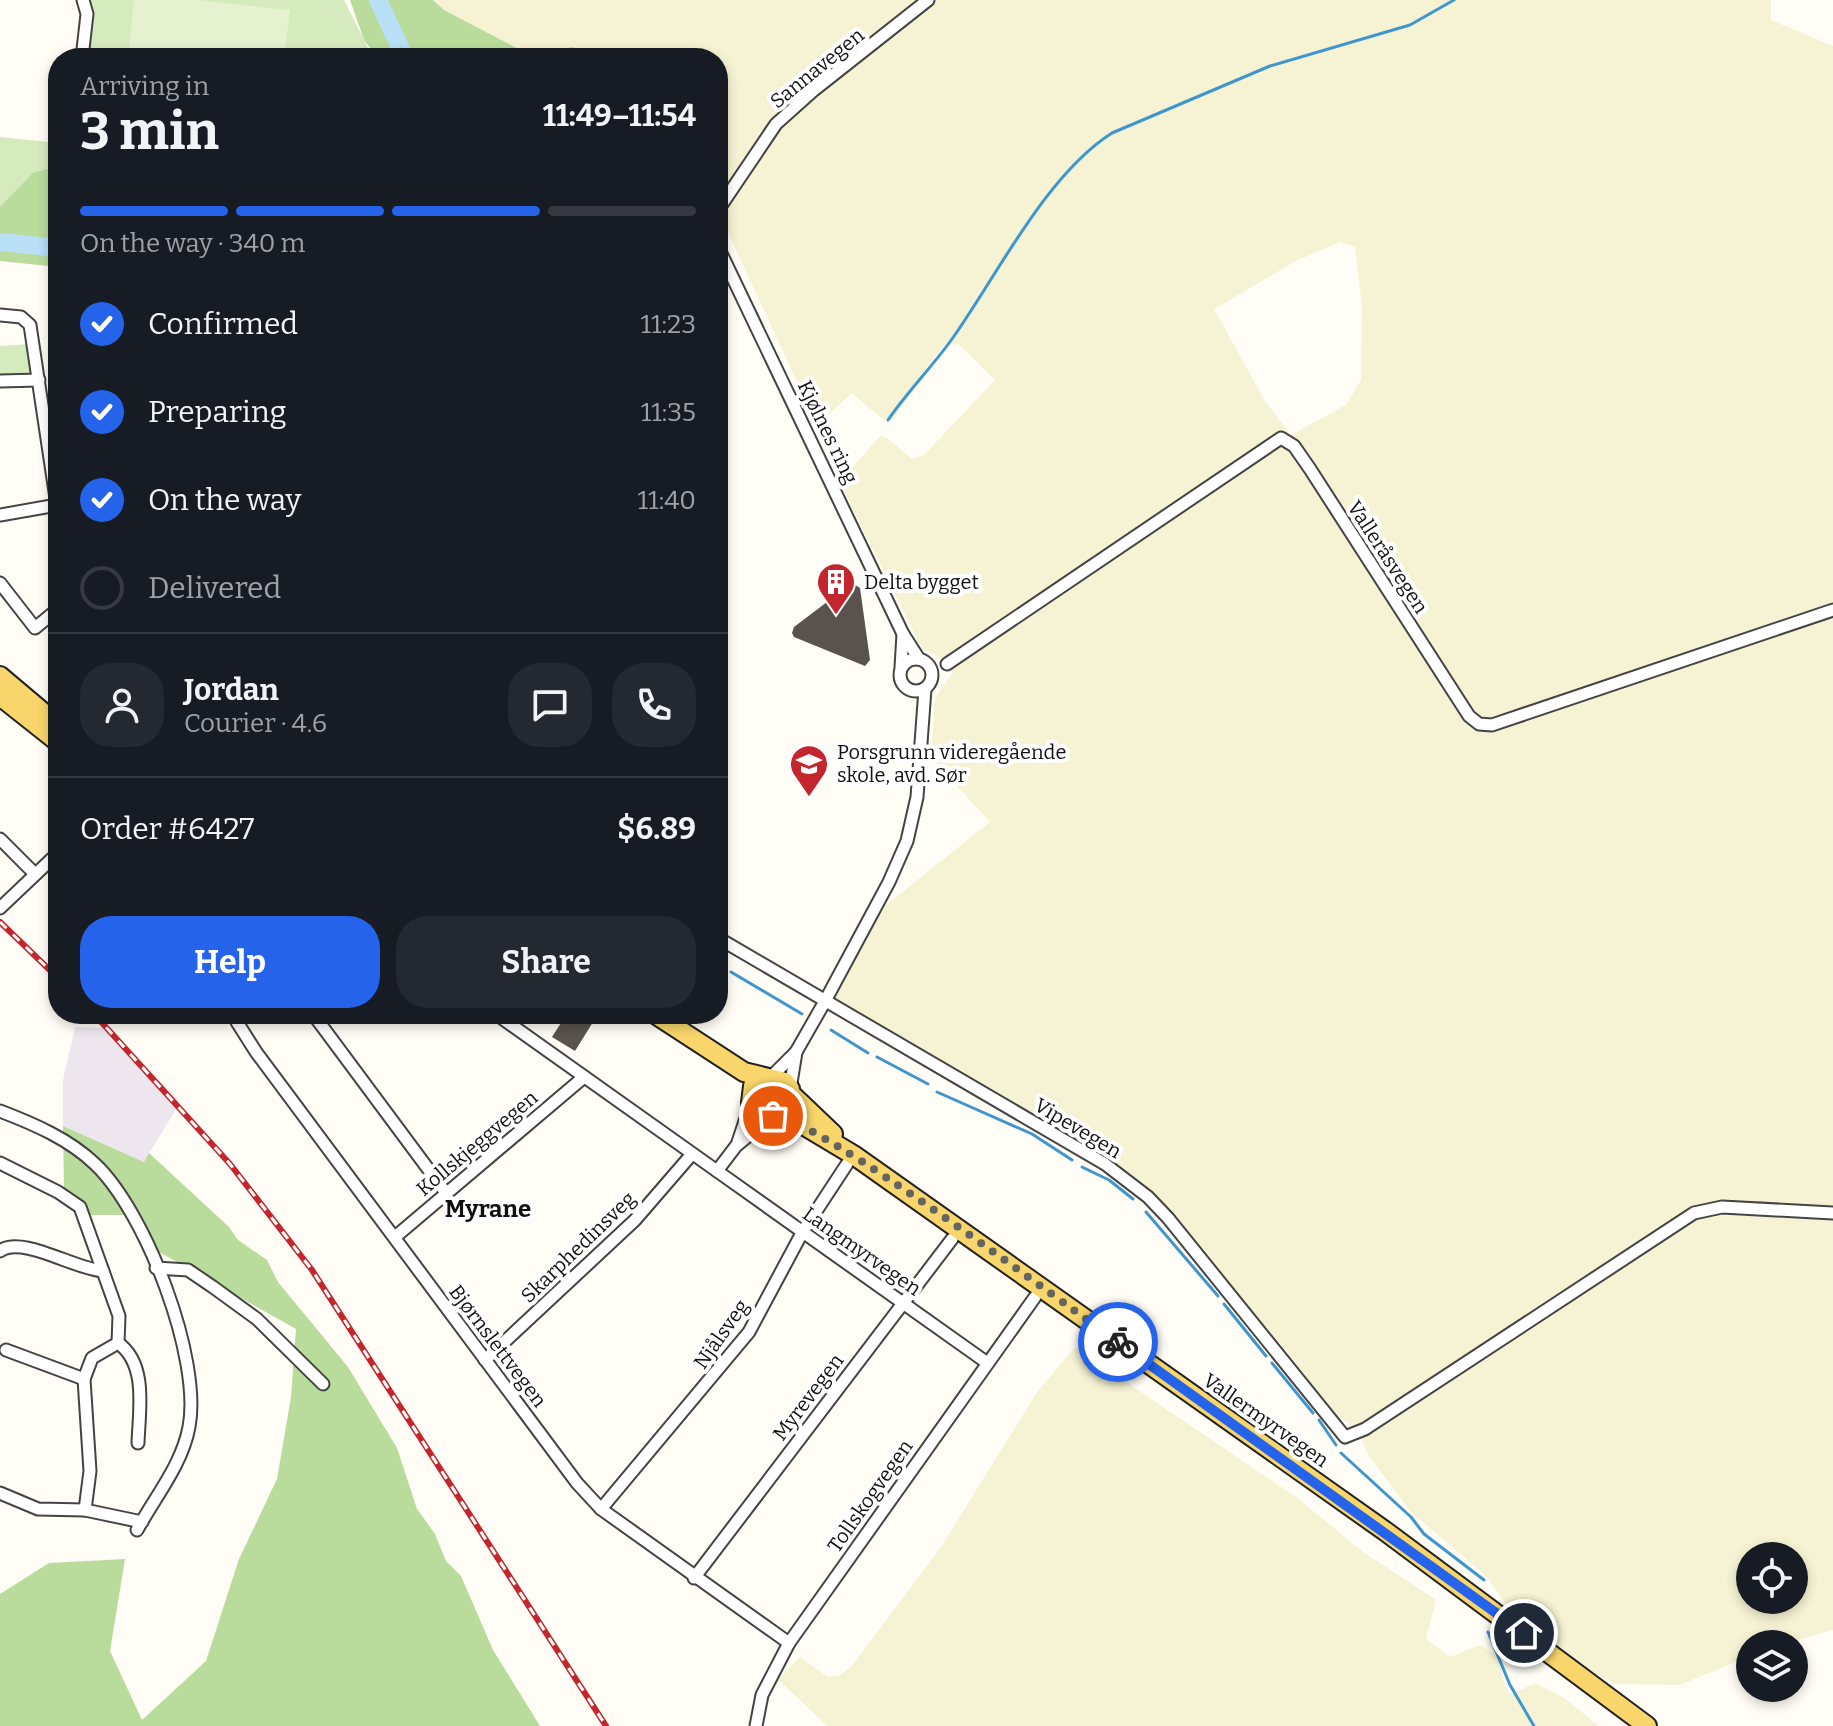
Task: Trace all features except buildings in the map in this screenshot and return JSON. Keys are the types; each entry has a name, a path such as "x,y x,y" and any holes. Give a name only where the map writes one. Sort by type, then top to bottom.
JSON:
{"main road":[{"path":"3,694 48,719"},
{"path":"3,694 48,733"},
{"path":"656,1024 730,1074 759,1113 775,1116 788,1107 790,1092 781,1079 734,1067 670,1024"},
{"path":"751,1101 753,1086 768,1077"},
{"name":"Vallermyrvegen","path":"790,1092 851,1160"},
{"name":"Vallermyrvegen","path":"775,1116 800,1123 1415,1553 1647,1726"}],"street":[{"path":"83,0 87,14 83,48"},
{"name":"Sannavegen","path":"728,195 776,124 911,6 928,0"},
{"name":"Kjølnes ring","path":"728,268 903,634 919,659"},
{"path":"0,315 27,320 48,444"},
{"path":"0,381 39,380"},
{"name":"Valleråsvegen","path":"947,664 1281,438 1294,446 1310,469 1469,716 1479,724 1492,725 1833,610"},
{"path":"0,515 48,510"},
{"path":"0,583 35,628 48,617"},
{"name":"Kjølnes ring","path":"901,667 903,634"},
{"path":"768,1077 796,1052 889,882 907,841 920,769 925,689 932,680 932,672 919,659 907,661 901,667 902,684 911,690 922,715"},
{"path":"911,690 925,689"},
{"path":"0,839 35,874"},
{"path":"0,908 48,862"},
{"name":"Vipevegen","path":"728,944 824,1003 1105,1164 1141,1191 1195,1250 1345,1437 1365,1429 1694,1213 1722,1207 1833,1213"},
{"name":"Bjørnslettvegen","path":"238,1024 485,1360 601,1509 789,1643"},
{"path":"320,1024 446,1193"},
{"name":"Langmyrvegen","path":"510,1024 986,1362"},
{"path":"790,1092 796,1052"},
{"name":"Kollskjeggvegen","path":"395,1237 584,1077"},
{"path":"736,1146 751,1101"},
{"path":"0,1111 65,1141 96,1165 122,1197 156,1268 185,1345 193,1397 184,1446 139,1526 85,1510 38,1509 0,1493"},
{"path":"717,1171 736,1146 775,1116"},
{"name":"Skarphedinsveg","path":"485,1360 635,1220 692,1154"},
{"name":"Njålsveg","path":"601,1509 749,1332 803,1231 851,1160"},
{"path":"0,1163 58,1192 80,1207 119,1316 118,1343 134,1358 138,1375 138,1443"},
{"name":"Myrevegen","path":"694,1578 952,1239"},
{"path":"0,1251 22,1245 85,1270 103,1271"},
{"path":"156,1268 188,1270 213,1287 257,1319 323,1384"},
{"name":"Tollskogvegen","path":"756,1726 762,1695 789,1643 1035,1297"},
{"path":"85,1510 90,1471 84,1379 92,1358 107,1346 118,1343"},
{"path":"6,1350 84,1379"}],"shaded area":[{"path":"433,0 1771,0 1771,20 1833,46 1833,1630 1808,1637 1808,1630 1736,1630 1736,1662 1680,1685 1616,1684 1557,1654 1510,1609 1485,1575 1411,1512 1369,1456 1355,1427 1335,1415 1283,1346 1149,1196 830,1008 852,955 881,909 990,822 931,758 935,698 953,672 948,660 922,649 843,489 845,476 880,436 887,438 912,459 924,455 995,380 958,344 943,345 893,420 881,418 852,393 817,425 728,233 728,48 517,48 444,10","holes":["1340,242 1355,247 1362,306 1361,380 1346,405 1291,435 1265,401 1214,309 1296,261"]},
{"path":"75,1027 103,1028 177,1098 176,1109 144,1162 63,1126 63,1080"},
{"path":"1075,1347 1300,1500 1363,1552 1436,1600 1426,1639 1450,1657 1480,1645 1498,1657 1505,1687 1512,1694 1535,1683 1564,1698 1599,1726 827,1726 778,1679 800,1657 828,1677 839,1676 851,1667 941,1547 1037,1392"}],"green space":[{"path":"80,0 344,0 368,48 83,48 87,14"},
{"path":"134,0 196,0 290,10 285,48 129,48"},
{"path":"350,0 433,0 444,10 517,48 370,48 364,40"},
{"path":"0,137 48,142 48,186 0,221"},
{"path":"48,169 48,266 0,261 0,207 33,173"},
{"path":"29,344 31,376 0,377 0,346"},
{"path":"63,1126 144,1162 149,1153 229,1227 238,1240 267,1260 278,1282 348,1367 397,1448 417,1509 435,1534 446,1561 461,1576 493,1650 540,1726 0,1726 0,1594 49,1563 125,1559 110,1651 142,1720 206,1661 239,1559 277,1479 291,1397 296,1329 152,1248 138,1215 82,1215 64,1194"}],"waterway":[{"path":"378,0 400,48"},
{"path":"888,420 952,339 1044,199 1088,151 1112,133 1270,66 1410,25 1454,0"},
{"path":"0,242 48,247"},
{"path":"731,972 802,1014"},
{"path":"831,1030 868,1053"},
{"path":"877,1057 928,1084"},
{"path":"937,1092 1032,1134 1072,1160"},
{"path":"1082,1167 1109,1180 1133,1199"},
{"path":"1146,1212 1218,1296"},
{"path":"1224,1304 1266,1356"},
{"path":"1272,1363 1313,1413"},
{"path":"1319,1420 1336,1445"},
{"path":"1341,1453 1411,1517 1424,1534 1484,1580"},
{"path":"1488,1632 1510,1685 1534,1726"}],"railway":[{"path":"0,922 48,968"},
{"path":"103,1024 230,1164 312,1270 606,1726"}],"way so far":[{"path":"773,1116 800,1123 855,1156 1118,1342"}],"place":[{"name":"Delta bygget","path":"836,616"},
{"name":"Porsgrunn videregående skole, avd. Sør","path":"809,798"}],"district":[{"name":"Myrane","path":"488,1209"}],"route":[{"path":"1118,1342 1524,1633"}]}
